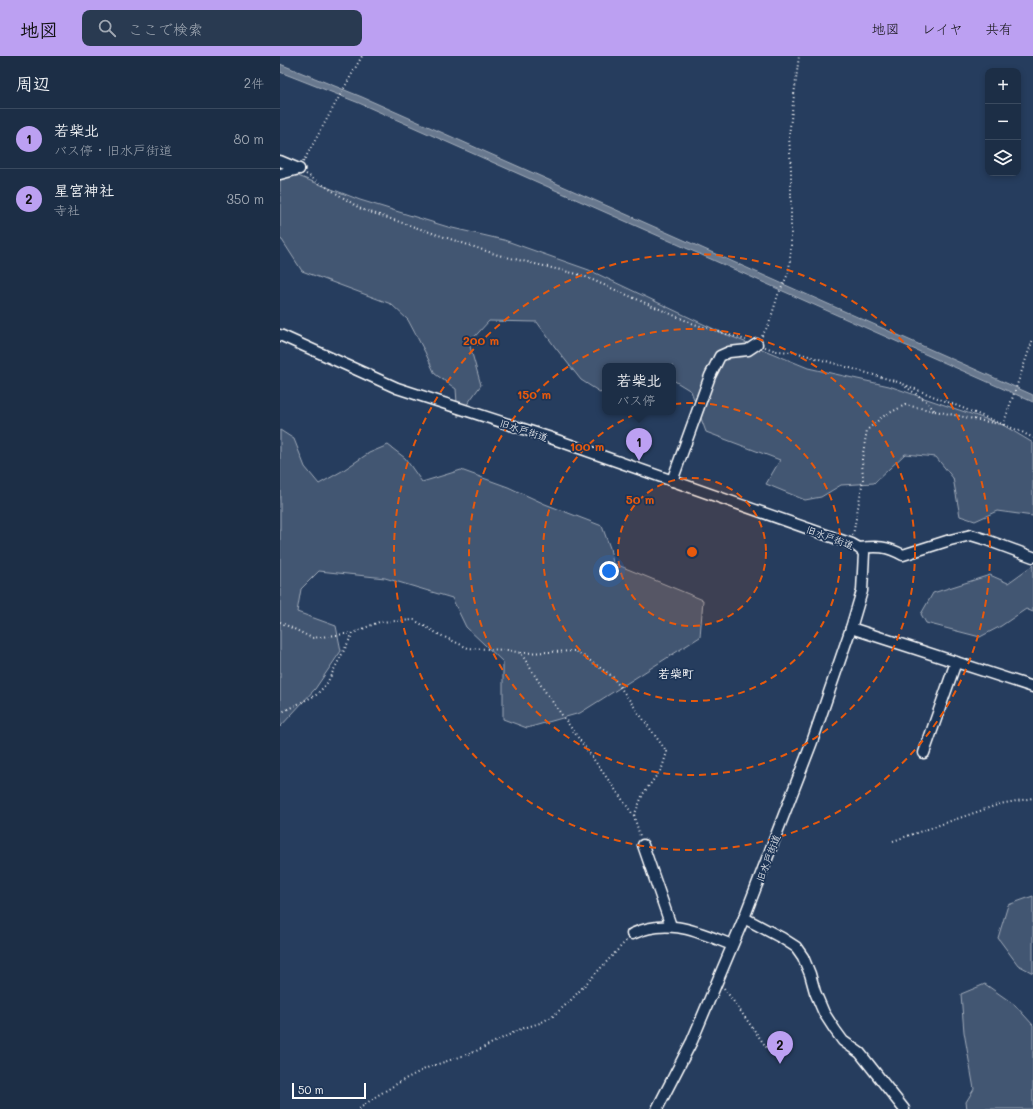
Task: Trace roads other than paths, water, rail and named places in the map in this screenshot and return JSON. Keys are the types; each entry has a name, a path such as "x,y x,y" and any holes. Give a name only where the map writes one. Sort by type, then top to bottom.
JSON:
{"street":[{"path":"280,161 298,170 280,174"},
{"name":"旧水戸街道","path":"280,336 397,388 548,437 856,546 864,553 862,591 812,742 744,918 717,982 692,1041 657,1109"},
{"path":"672,481 710,376 720,356 729,352 748,350 757,344"},
{"path":"856,546 880,546 903,555 971,535 1033,556"},
{"path":"851,628 1033,687"},
{"path":"924,753 956,662"},
{"path":"643,845 671,926"},
{"path":"744,918 796,947 808,968 814,992 824,1013 835,1030 843,1041 860,1053 904,1109"},
{"path":"632,934 639,931 671,926 684,928 732,946"}],"place":[{"name":"若柴北","path":"639,461"},
{"name":"星宮神社","path":"780,1064"}],"district":[{"name":"若柴町","path":"676,674"}]}
